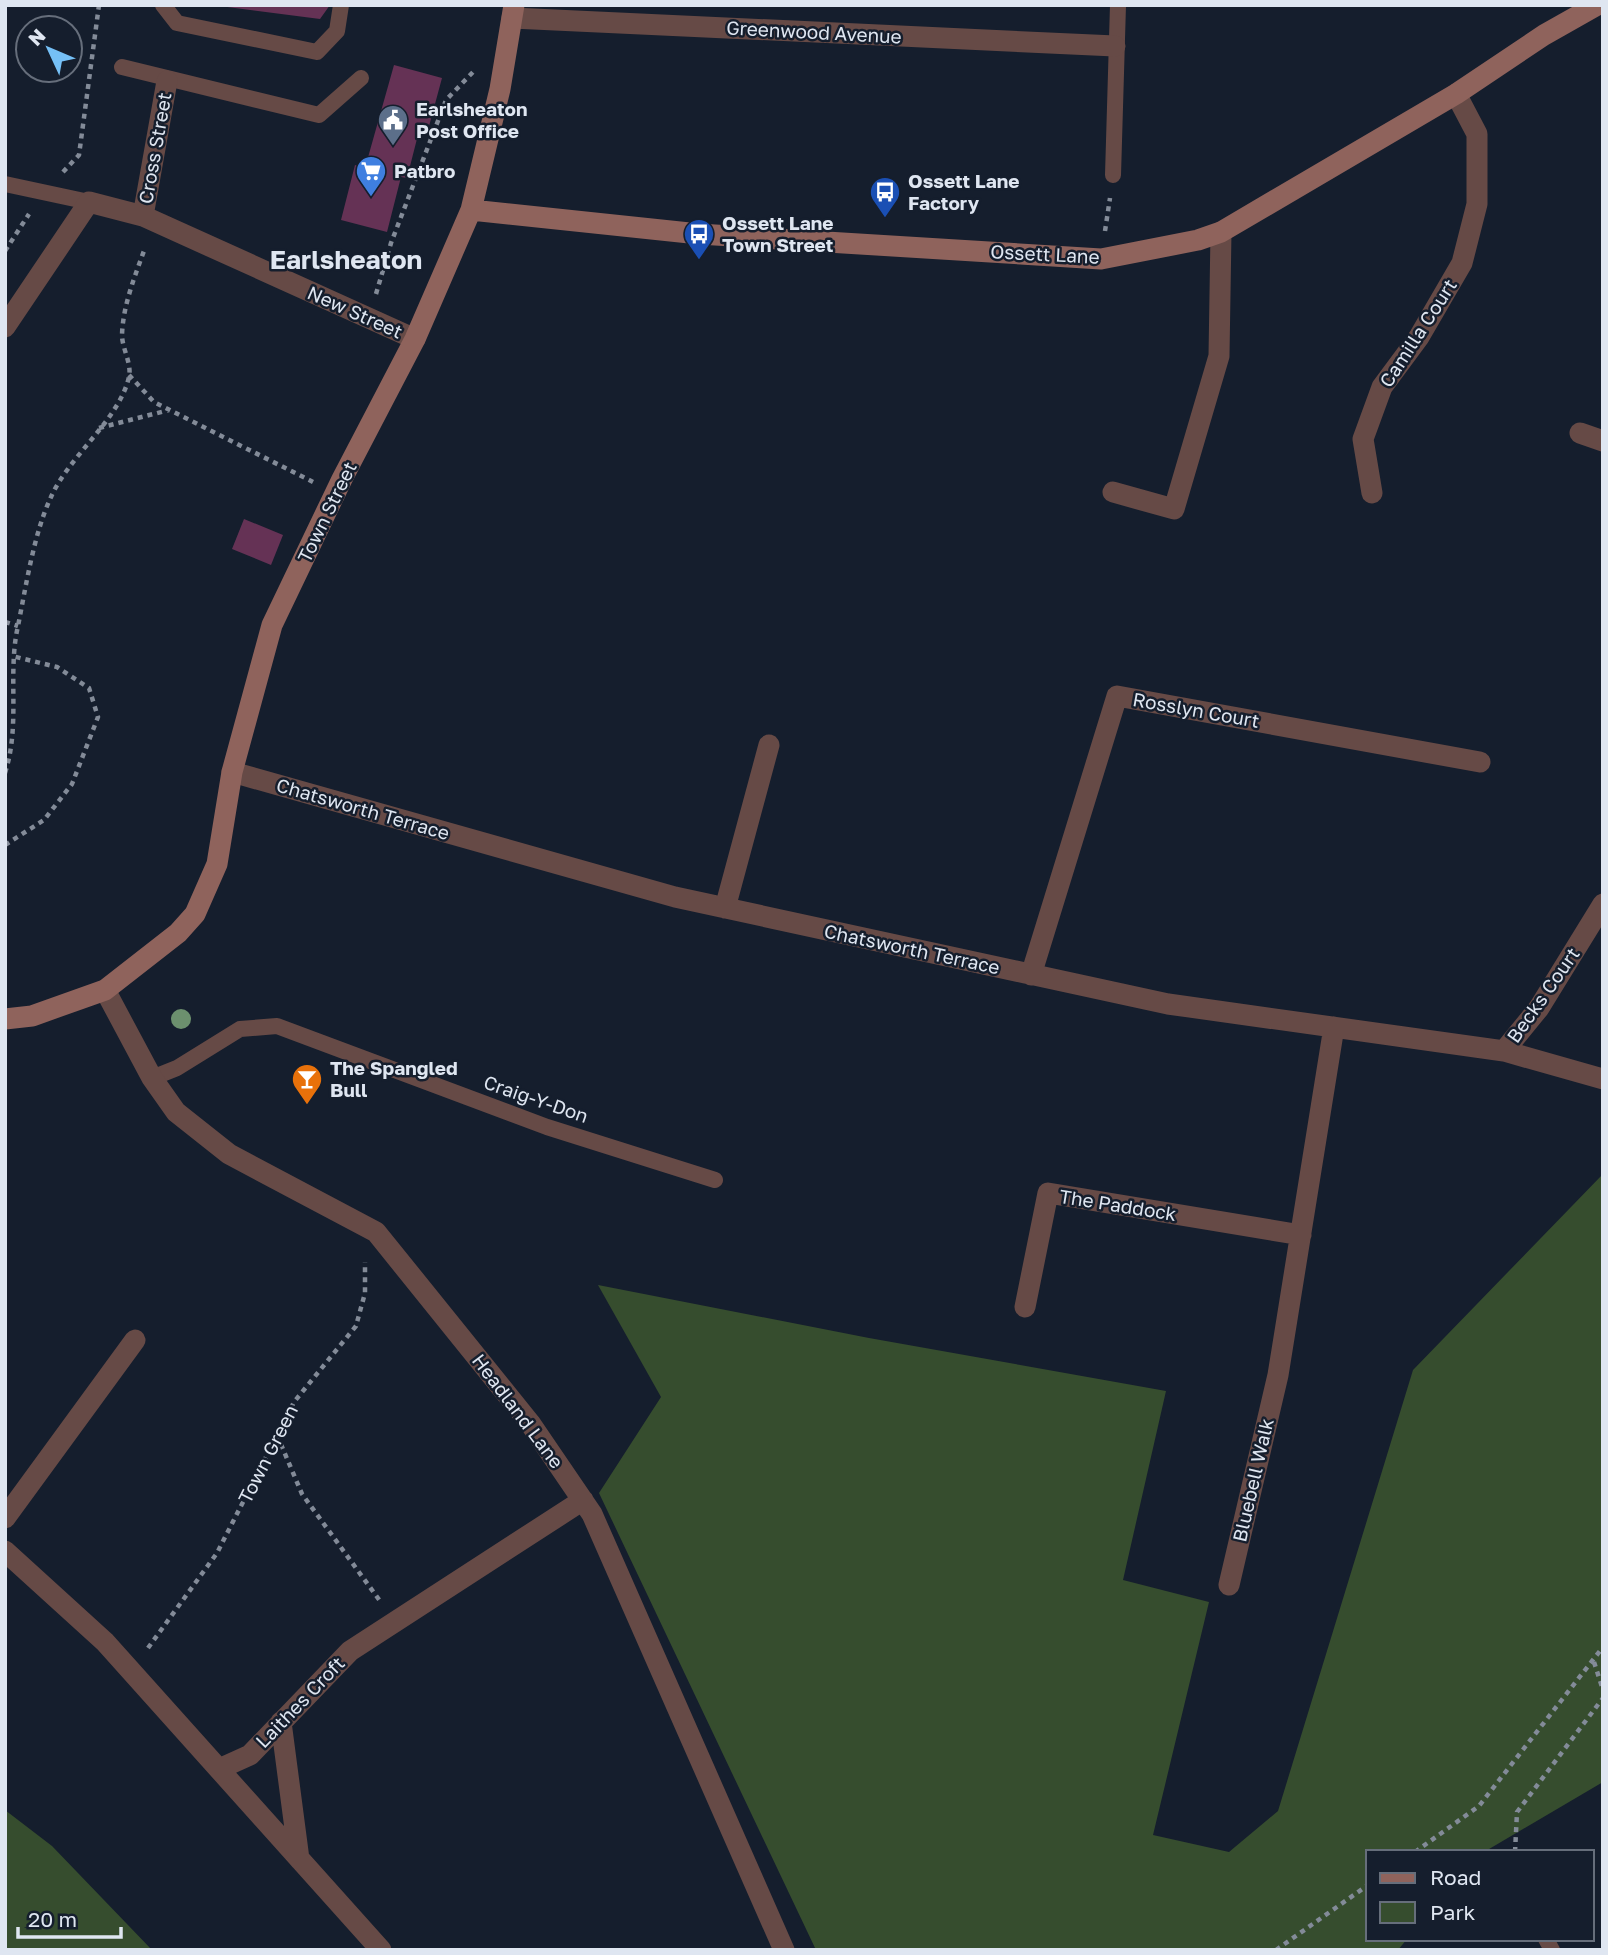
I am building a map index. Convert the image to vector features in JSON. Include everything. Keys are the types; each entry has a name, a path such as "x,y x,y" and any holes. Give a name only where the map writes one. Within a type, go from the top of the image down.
{"street":[{"name":"Ossett Lane","path":"471,210 699,234 1101,259 1198,240 1221,232 1456,93 1544,35 1597,5"},
{"name":"Greenwood Avenue","path":"512,20 1115,46"},
{"name":"Town Street","path":"5,1019 32,1016 105,990 178,933 195,914 217,864 232,772 272,625 415,339 471,210 500,89 512,20"},
{"name":"Cross Street","path":"143,216 167,81"},
{"name":"Camilla Court","path":"1372,493 1363,439 1382,387 1419,337 1462,263 1477,204 1477,134 1456,93"},
{"name":"New Street","path":"89,202 143,216 415,339"},
{"path":"5,327 89,202"},
{"path":"1112,492 1174,509 1219,356 1221,232"},
{"path":"1580,433 1603,442"},
{"name":"Rosslyn Court","path":"1031,975 1117,696 1480,762"},
{"path":"725,908 769,745"},
{"name":"Chatsworth Terrace","path":"232,772 675,897 1168,1004 1504,1051 1603,1079"},
{"name":"Becks Court","path":"1504,1051 1539,1008 1603,904"},
{"name":"Headland Lane","path":"105,990 152,1078 176,1112 229,1154 376,1232 530,1423 593,1514 784,1950"},
{"path":"1301,1235 1334,1027"},
{"name":"The Paddock","path":"1025,1307 1048,1193 1301,1235"},
{"name":"Bluebell Walk","path":"1229,1584 1278,1375 1301,1235"},
{"path":"5,1518 135,1340"},
{"name":"Laithes Croft","path":"219,1769 250,1755 349,1651 583,1500"},
{"path":"5,1551 105,1642 381,1950"},
{"path":"281,1722 299,1859"}],"lane":[{"path":"163,5 177,23 317,52 337,31 341,5"},
{"path":"1113,175 1118,5"},
{"path":"122,67 167,81 319,115 361,78"},
{"path":"5,184 89,202"},
{"name":"Craig-Y-Don","path":"152,1078 177,1068 240,1030 277,1026 547,1128 715,1180"}],"path":[{"path":"5,251 43,192 79,155 99,5"},
{"path":"381,273 446,100 512,20"},
{"path":"1101,259 1113,175"},
{"path":"143,216 148,241 130,290 122,335 129,375 154,402 336,493"},
{"path":"5,773 15,708 12,656 51,496 111,413 129,375"},
{"path":"98,428 170,410"},
{"path":"5,622 18,626"},
{"path":"5,845 44,820 72,784 98,717 89,688 57,667 12,656"},
{"name":"Town Green","path":"131,1671 217,1553 294,1402 356,1326 365,1293 365,1226"},
{"path":"277,1435 302,1494 395,1622"},
{"path":"1418,1850 1479,1806 1594,1662 1603,1647"},
{"path":"1594,1662 1603,1690"},
{"path":"1515,1850 1517,1812 1603,1698"},
{"path":"1276,1950 1366,1886"}],"green space":[{"path":"1603,1174 1603,1782 1487,1850 1366,1850 1366,1941 1405,1941 1398,1950 816,1950 599,1493 661,1397 598,1285 869,1338 1166,1391 1123,1580 1209,1602 1153,1835 1229,1852 1278,1811 1413,1370"},
{"path":"5,1810 52,1846 152,1950 5,1950"}],"building":[{"path":"212,5 330,5 320,19"},
{"path":"394,65 442,78 428,130 420,127 407,178 401,177 387,232 341,220 355,165 365,168"},
{"path":"244,519 283,535 271,565 232,549"}],"place":[{"name":"Earlsheaton Post Office","path":"393,147"},
{"name":"Patbro","path":"371,198"},
{"name":"Ossett Lane Factory","path":"885,219"},
{"name":"Ossett Lane Town Street","path":"699,261"},
{"name":"The Spangled Bull","path":"307,1106"}],"district":[{"name":"Earlsheaton","path":"346,260"}]}
